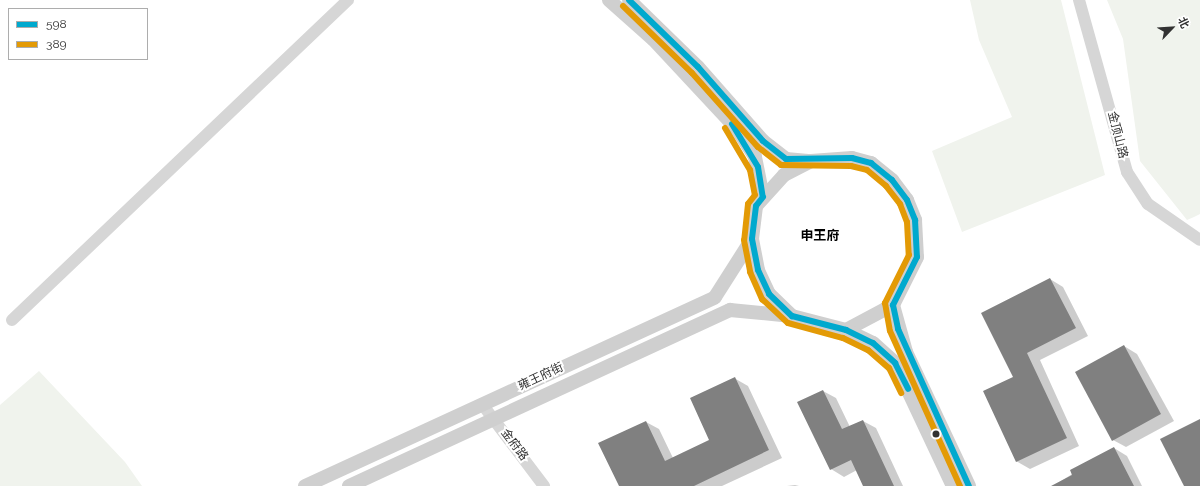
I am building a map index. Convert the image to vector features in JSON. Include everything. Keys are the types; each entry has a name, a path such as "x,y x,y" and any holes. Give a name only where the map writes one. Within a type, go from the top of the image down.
{"main road":[{"path":"609,0 653,39 737,130 755,157 763,197"},
{"path":"629,0 698,67 763,141 786,160 811,161 852,158 871,163 892,180 906,200 915,220 917,257 893,305 846,330"},
{"path":"792,316 769,294 758,270 752,239 756,206 784,175 811,161"},
{"name":"雍王府街","path":"305,486 715,297 752,239"},
{"path":"893,305 906,352 969,486"},
{"name":"雍王府街","path":"349,486 493,418 730,310 792,316 846,330 873,343 895,363 953,486"}],"street":[{"path":"12,320 348,0"},
{"name":"金顶山路","path":"1079,0 1130,178 1148,204 1200,240"},
{"name":"金府路","path":"482,404 544,486"}],"shaded area":[{"path":"970,0 1061,0 1105,175 962,232 932,151 1012,117 979,40"},
{"path":"1107,0 1200,0 1200,214 1187,220 1140,161 1123,39"},
{"path":"39,371 125,462 142,486 0,486 0,405"}],"building":[{"path":"1050,278 1076,328 1027,353 1067,438 1016,462 983,391 1013,377 981,313"},
{"path":"1124,345 1161,414 1112,441 1075,372"},
{"path":"735,377 769,450 694,486 619,486 598,443 646,421 665,461 709,440 690,398"},
{"path":"823,390 842,429 863,420 894,486 863,486 851,460 830,470 797,402"},
{"path":"1200,419 1200,486 1184,486 1160,439"},
{"path":"1114,447 1134,486 1051,486 1072,475 1070,470"}],"transit line":[{"name":"598","path":"629,0 698,67 763,141 786,159 852,158 871,163 892,180 907,200 915,220 917,257 893,305 898,329 969,486"},
{"name":"389","path":"623,6 692,73 758,147 781,165 851,166 867,170 886,186 900,204 907,222 909,255 885,303 890,331 960,486"},
{"name":"598","path":"732,124 758,167 763,197 756,206 752,239 758,270 769,294 792,316 846,330 873,343 895,363 908,389"},
{"name":"389","path":"725,128 750,170 755,195 748,204 744,240 750,272 762,299 788,323 843,338 868,350 889,368 901,393"}],"district":[{"name":"申王府","path":"820,236"}]}
